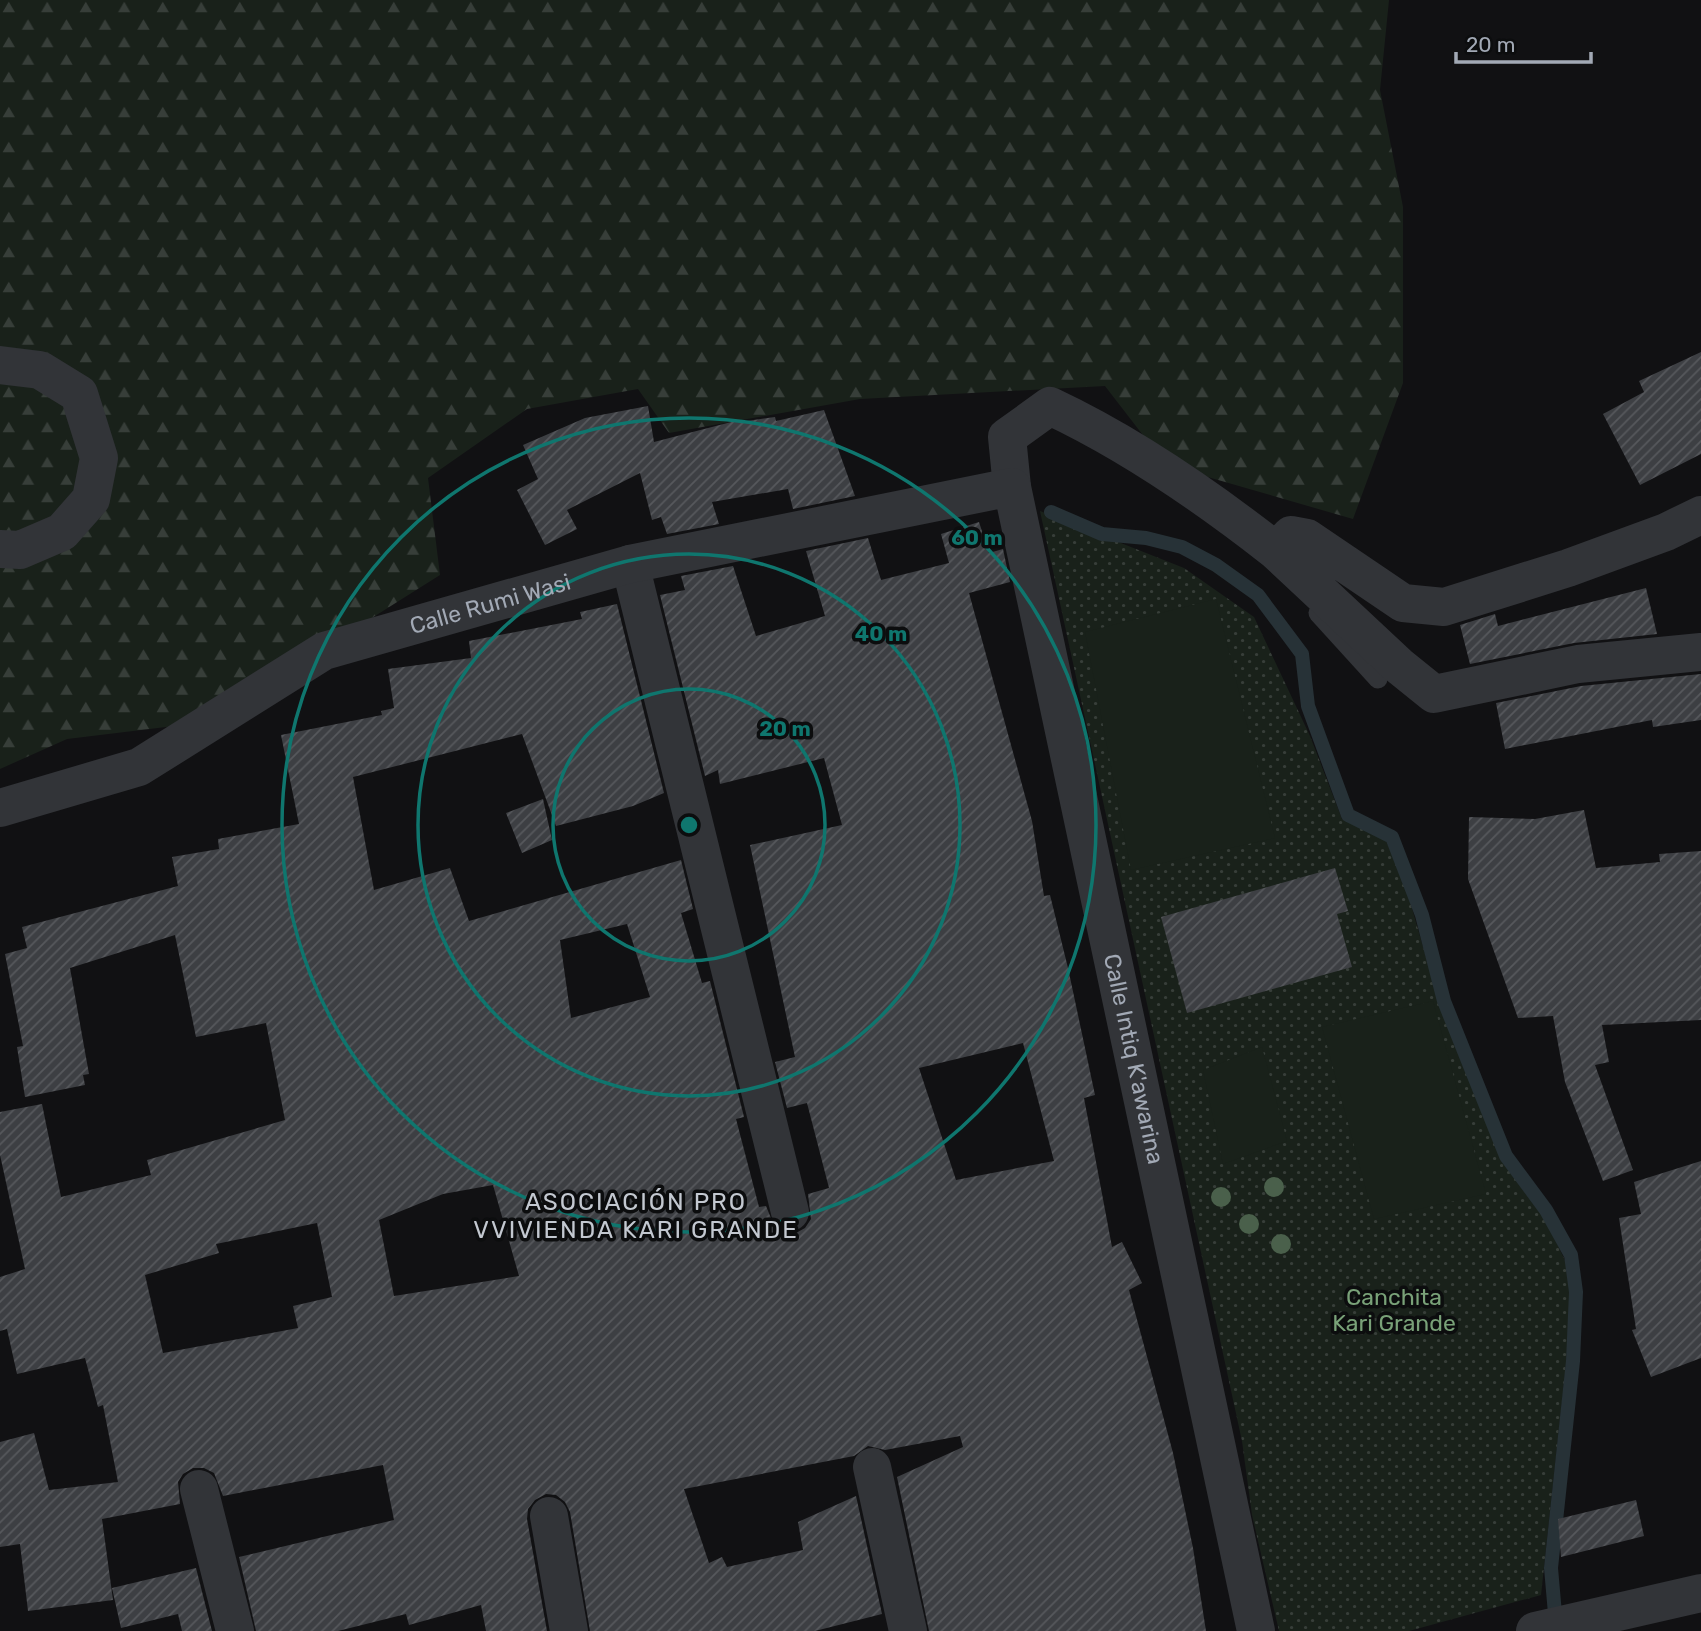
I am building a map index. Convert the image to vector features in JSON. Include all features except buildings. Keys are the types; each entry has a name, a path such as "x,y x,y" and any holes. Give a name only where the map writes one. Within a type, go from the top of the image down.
{"street":[{"path":"0,365 40,370 79,394 99,458 90,499 62,531 20,550 0,549"},
{"name":"Calle Intiq K'awarina","path":"1256,1631 1012,487 1007,436 1050,406 1085,423 1212,501 1276,551"},
{"name":"Calle Rumi Wasi","path":"0,808 139,767 324,651 630,564 1012,487"},
{"path":"1701,515 1666,532 1568,568 1444,607 1403,603 1307,538 1291,535 1276,551 1398,665 1434,694 1578,664 1701,652"},
{"path":"630,564 790,1212"},
{"path":"872,1467 908,1631"},
{"path":"199,1489 235,1631"},
{"path":"549,1516 569,1631"},
{"path":"1535,1631 1574,1622 1667,1616 1701,1593"}],"lane":[{"path":"1276,551 1311,605 1378,679"}],"green space":[{"path":"0,0 1389,0 1380,90 1403,207 1403,383 1353,519 1166,465 1105,386 860,399 669,433 638,389 527,409 428,478 440,575 207,722 67,739 0,769"},
{"name":"Canchita Kari Grande","path":"1040,511 1184,568 1254,617 1310,736 1342,819 1382,831 1407,891 1436,992 1503,1154 1539,1206 1571,1273 1571,1318 1541,1595 1409,1631 1279,1631 1252,1515 1242,1441"},
{"path":"1216,599 1275,838 1131,870 1085,632"},
{"path":"1433,1001 1486,1194 1374,1219 1322,1027"},
{"path":"1262,1047 1287,1141 1223,1164 1203,1070"}],"waterway":[{"path":"1051,512 1102,534 1146,538 1182,547 1216,565 1258,595 1302,654 1308,706 1348,815 1392,837 1422,915 1444,1001 1506,1156 1546,1210 1571,1255 1576,1292 1573,1361 1551,1568 1556,1625"}],"district":[{"name":"ASOCIACIÓN PRO VVIVIENDA KARI GRANDE","path":"636,1216"}]}
